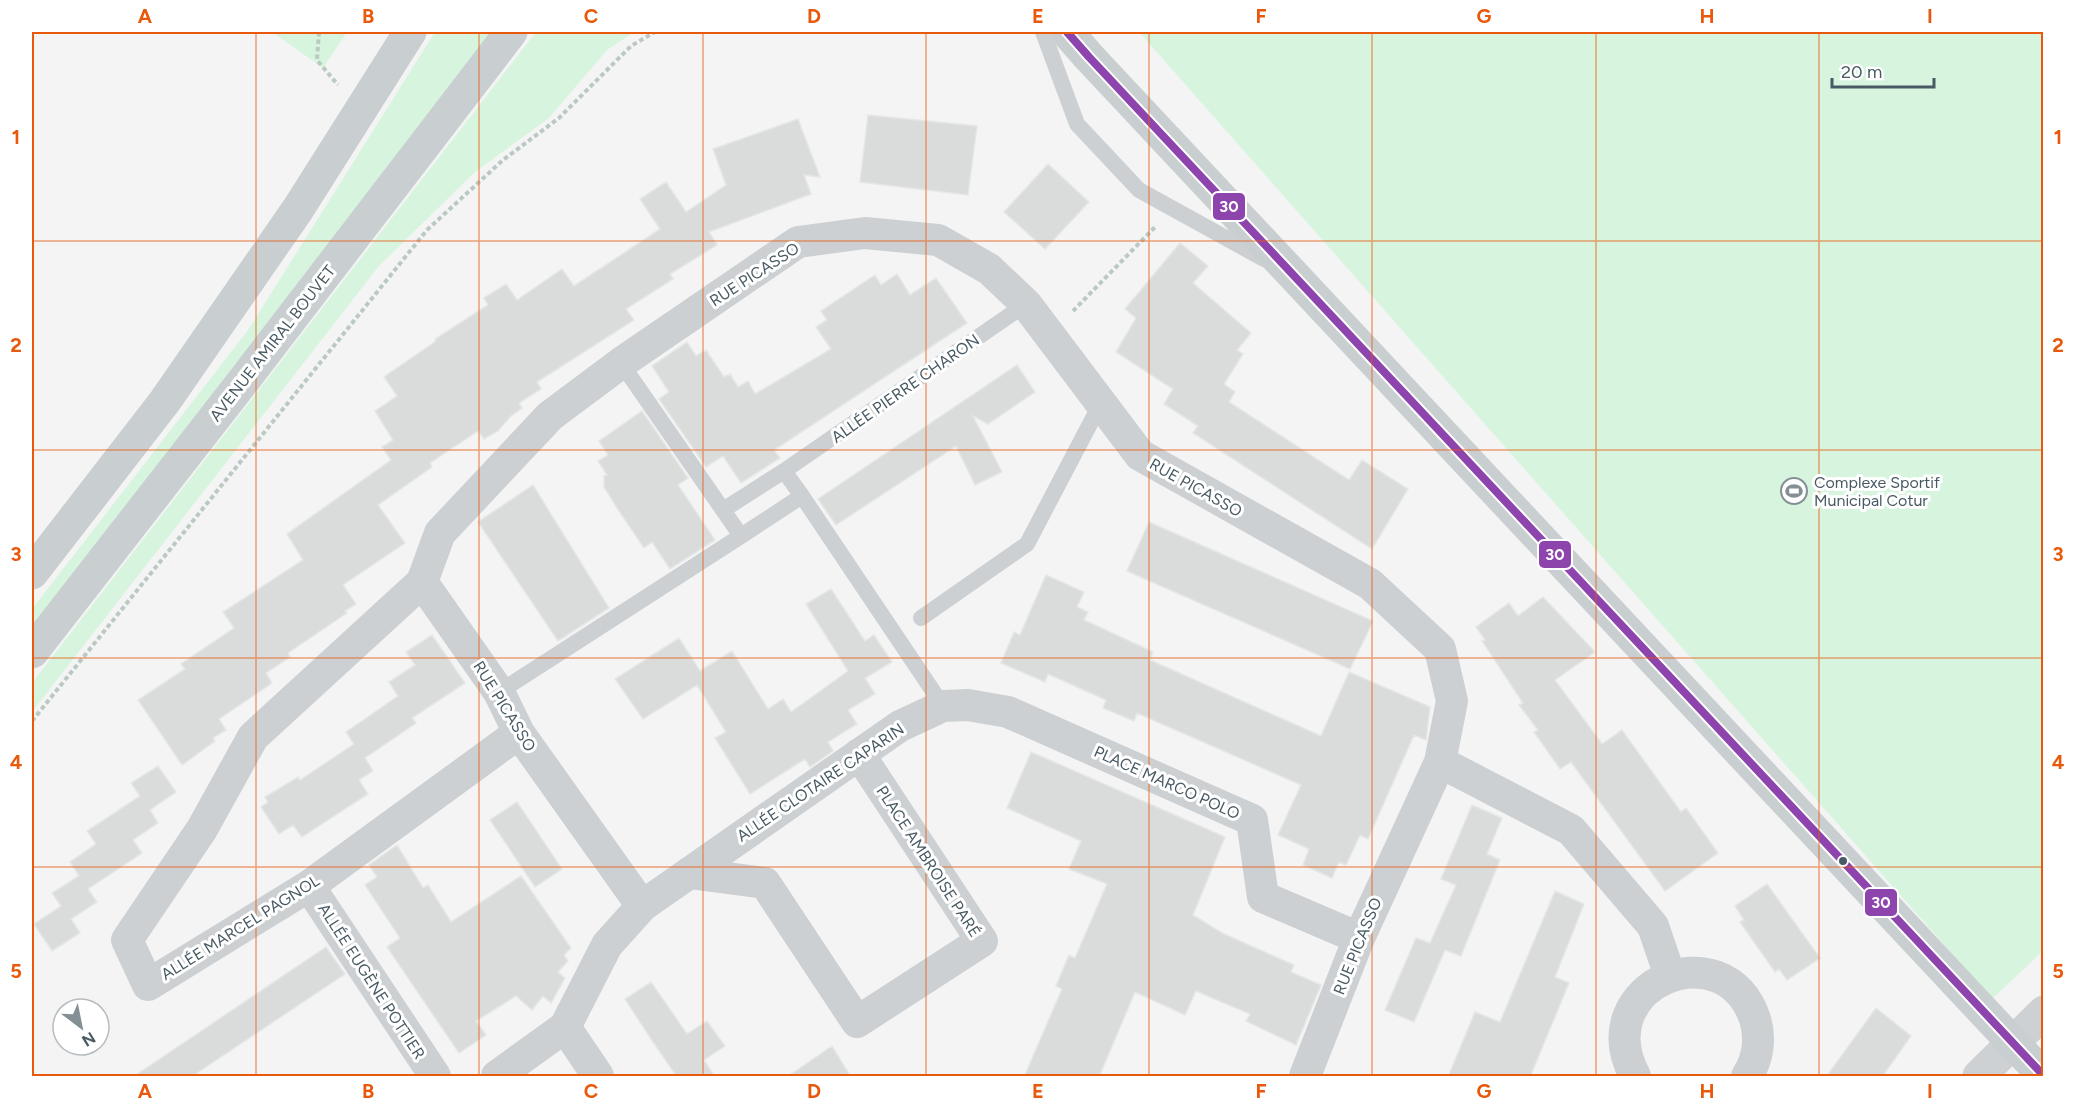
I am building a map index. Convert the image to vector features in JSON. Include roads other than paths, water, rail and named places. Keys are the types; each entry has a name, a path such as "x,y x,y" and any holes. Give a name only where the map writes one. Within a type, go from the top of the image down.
{"main road":[{"path":"32,573 165,401 298,209 410,32"},
{"name":"AVENUE AMIRAL BOUVET","path":"32,652 511,32"},
{"path":"1063,32 2043,1076"}],"street":[{"name":"RUE PICASSO","path":"642,906 519,733 499,692 422,582 440,533 550,416 621,363 798,242 865,233 938,240 989,269 1026,304 1140,455 1370,584 1440,649 1452,701 1440,762 1359,938 1305,1077"},
{"name":"ALLÉE MARCEL PAGNOL","path":"422,582 253,737 202,829 127,940 148,985 309,886 519,733"},
{"name":"PLACE MARCO POLO","path":"943,706 968,705 1008,712 1252,820 1263,897 1359,938"},
{"name":"ALLÉE CLOTAIRE CAPARIN","path":"642,906 900,726 943,706"},
{"name":"PLACE AMBROISE PARÉ","path":"689,873 765,883 856,1022 982,941 859,754"},
{"path":"1440,762 1571,830 1653,926 1671,976"},
{"name":"ALLÉE EUGÈNE POTTIER","path":"309,886 435,1077"},
{"path":"496,1077 565,1027 607,945 642,906"},
{"path":"1635,1077 1627,1061 1623,1040 1627,1019 1636,1000 1651,985 1671,976 1694,972 1717,976 1737,989 1751,1008 1758,1029 1757,1053 1747,1077"},
{"path":"1979,1077 2043,1012"},
{"path":"565,1027 598,1077"}],"lane":[{"path":"1063,32 1077,124 1139,190 1294,276"},
{"name":"ALLÉE PIERRE CHARON","path":"723,510 784,471 1026,304"},
{"path":"621,363 741,536"},
{"path":"921,618 1027,544 1101,403"},
{"path":"784,471 943,706"},
{"path":"499,692 802,496"}],"place":[{"name":"Complexe Sportif Municipal Cotur","path":"1794,491"}]}
